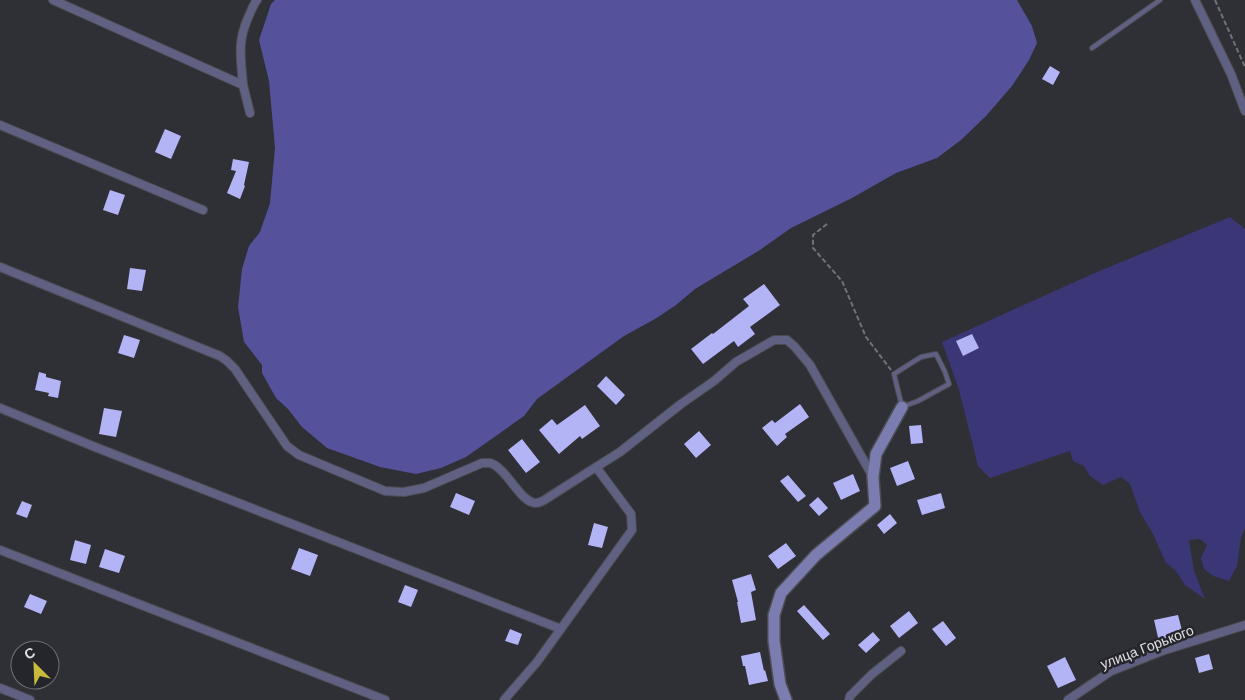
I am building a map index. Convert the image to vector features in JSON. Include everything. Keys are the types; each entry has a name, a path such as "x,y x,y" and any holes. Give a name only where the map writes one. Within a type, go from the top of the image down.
{"street":[{"path":"53,0 243,85"},
{"path":"250,113 243,85 240,43 244,26 257,0"},
{"path":"1195,0 1231,74 1245,111"},
{"path":"0,125 203,210"},
{"path":"0,267 220,356 235,369 287,446 299,455 385,491 404,492 424,488 482,463 490,463 497,466 528,500 535,503 546,499 620,452 674,409 714,381 736,362 774,340 787,340 810,365 873,477"},
{"path":"786,700 780,684 774,641 774,615 781,593 816,555 876,506 873,477 876,454 902,407"},
{"path":"0,408 561,628"},
{"path":"504,700 537,662 632,530 631,514 596,468"},
{"path":"0,550 385,700"},
{"name":"улица Горького","path":"1068,700 1111,671 1242,626"},
{"path":"848,700 871,675 901,651"},
{"path":"0,688 30,700"}],"lane":[{"path":"1092,48 1160,0"},
{"path":"936,354 949,384 918,401 902,407 894,374 921,357 936,354"}],"path":[{"path":"1215,0 1245,67"},
{"path":"827,224 814,235 813,248 842,281 866,337 894,374"}],"shaded area":[{"path":"275,0 1017,0 1032,26 1037,43 1029,60 1012,86 986,116 961,140 937,158 896,173 852,198 791,228 760,250 695,289 655,319 624,336 537,399 524,416 466,457 441,468 416,474 380,467 327,448 302,427 288,409 276,398 262,373 262,365 244,342 238,307 242,269 249,246 260,232 270,203 275,148 269,81 259,40 271,4"},
{"path":"1230,217 1245,229 1245,528 1241,538 1237,566 1229,581 1213,576 1204,569 1201,558 1207,545 1200,539 1189,540 1194,571 1205,599 1185,585 1176,571 1166,563 1153,534 1140,512 1130,484 1121,477 1103,485 1090,476 1084,466 1073,461 1070,451 990,478 978,466 959,390 942,342 1090,275"}],"building":[{"path":"1050,66 1060,72 1053,85 1042,79"},
{"path":"165,129 181,136 171,159 155,152"},
{"path":"233,159 249,162 245,186 240,199 227,193 236,171 231,170"},
{"path":"110,190 125,195 118,215 103,210"},
{"path":"130,268 146,270 142,291 127,289"},
{"path":"764,284 780,305 750,327 755,334 738,347 734,341 703,364 691,349 749,306 743,299"},
{"path":"972,334 979,348 963,356 956,341"},
{"path":"124,335 140,340 134,358 118,353"},
{"path":"39,372 46,374 46,377 61,381 58,398 48,396 49,393 35,390"},
{"path":"606,376 625,395 616,405 597,386"},
{"path":"800,404 809,417 785,434 787,437 777,446 762,428 772,420 775,423"},
{"path":"585,405 600,426 582,439 580,436 559,454 539,430 552,419 557,425"},
{"path":"104,408 122,411 116,437 99,434"},
{"path":"921,425 923,443 911,444 909,426"},
{"path":"699,431 711,445 696,458 684,444"},
{"path":"522,439 540,462 526,473 508,450"},
{"path":"908,461 915,479 897,486 890,468"},
{"path":"853,474 860,491 841,500 833,483"},
{"path":"788,475 806,496 798,502 780,481"},
{"path":"456,493 475,501 469,515 450,507"},
{"path":"941,493 945,508 922,515 917,500"},
{"path":"818,497 828,508 819,516 809,505"},
{"path":"22,501 32,505 27,518 16,514"},
{"path":"890,514 897,523 884,534 877,525"},
{"path":"594,523 608,527 602,548 588,545"},
{"path":"75,540 91,545 86,564 70,560"},
{"path":"786,543 796,556 778,569 768,556"},
{"path":"299,548 318,555 310,576 291,569"},
{"path":"105,549 125,556 119,573 99,567"},
{"path":"751,574 756,590 751,592 756,620 741,623 732,580"},
{"path":"405,585 418,590 411,607 398,602"},
{"path":"30,594 47,601 41,614 24,607"},
{"path":"804,605 830,634 823,640 797,611"},
{"path":"909,611 918,623 899,638 890,626"},
{"path":"1178,615 1184,638 1160,646 1154,620"},
{"path":"943,621 956,638 946,646 932,629"},
{"path":"510,629 522,634 518,645 505,641"},
{"path":"873,632 880,640 866,653 858,645"},
{"path":"760,652 768,681 749,685 741,656"},
{"path":"1209,654 1213,669 1199,673 1195,658"},
{"path":"1065,657 1076,680 1058,688 1047,666"}]}
